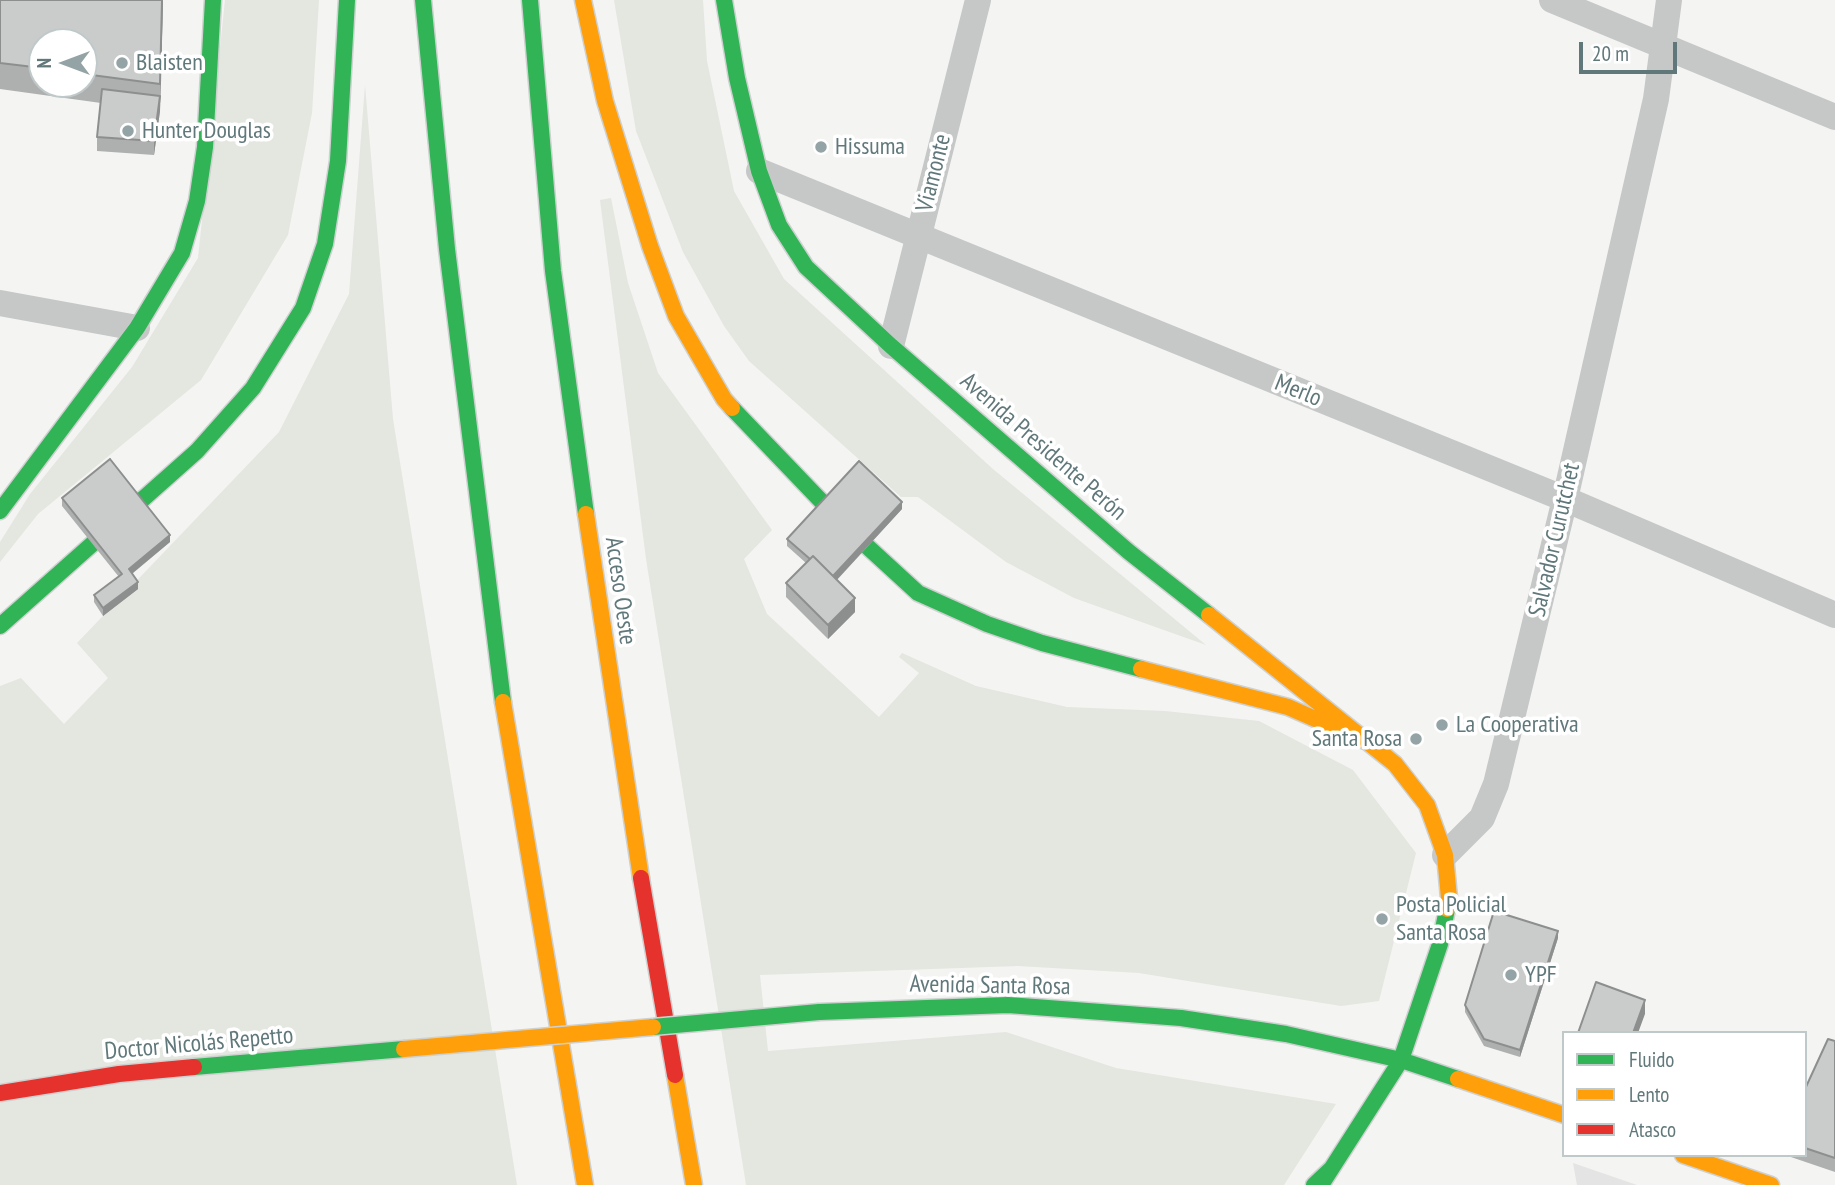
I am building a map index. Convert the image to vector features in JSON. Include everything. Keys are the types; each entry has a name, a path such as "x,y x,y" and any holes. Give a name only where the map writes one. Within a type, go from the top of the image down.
{"main road":[{"path":"0,510 136,328 182,253 197,201 205,147 213,0"},
{"path":"0,626 197,451 253,388 303,308 325,244 338,161 347,0"},
{"path":"423,0 447,249 501,689 585,1185"},
{"name":"Acceso Oeste","path":"530,0 553,271 578,462 637,858 694,1185"},
{"path":"583,0 605,101 650,246 676,316 724,399 846,527 918,593 987,624 1042,643 1288,707 1372,744"},
{"name":"Avenida Presidente Perón","path":"724,0 737,78 759,171 779,225 806,267 891,346 1129,552 1395,764 1427,806 1446,855"},
{"path":"1321,1185 1401,1060 1440,944 1449,898 1446,855"},
{"name":"Avenida Santa Rosa","path":"404,1049 819,1012 943,1006 1065,1008 1181,1018 1286,1034 1401,1060 1562,1114"},
{"name":"Doctor Nicolás Repetto","path":"0,1093 119,1074 404,1049"},
{"path":"1689,1157 1771,1185"},
{"path":"1314,1185 1331,1169"}],"street":[{"name":"Viamonte","path":"891,346 978,0"},
{"path":"1552,0 1835,117"},
{"name":"Salvador Curutchet","path":"1446,855 1482,818 1496,784 1565,499 1656,99 1669,0"},
{"name":"Merlo","path":"759,171 1565,499 1835,615"},
{"path":"0,303 136,328"}],"shaded area":[{"path":"225,0 319,0 312,113 288,235 201,380 38,514 0,562 0,542 30,494 132,367 198,258"},
{"path":"614,0 703,0 707,61 734,191 784,279 993,469 1206,645 1074,598 1006,562 918,497 901,497 749,361 724,326 683,252 636,131"},
{"path":"365,85 393,419 517,1185 0,1185 0,686 21,678 64,724 108,678 77,643 279,432 349,294"},
{"path":"611,198 628,283 658,373 772,530 744,559 767,614 879,717 919,673 899,657 902,653 976,686 1067,707 1165,711 1259,721 1353,770 1416,853 1379,1001 1341,1006 1139,973 1018,966 760,975 768,1051 1006,1032 1116,1068 1336,1104 1284,1185 746,1185 646,559 600,200"},
{"path":"1573,1163 1637,1185 1577,1185"}],"building":[{"name":"Blaisten","path":"0,0 162,0 160,84 98,76 98,28 28,28 28,66 0,63"},
{"name":"Hunter Douglas","path":"102,89 160,96 154,141 97,137"},
{"path":"110,459 170,535 129,569 138,582 103,608 94,595 122,574 62,498"},
{"path":"859,461 902,502 833,576 813,556 810,559 787,539"},
{"path":"813,556 855,598 828,625 786,583"},
{"name":"YPF","path":"1494,911 1558,931 1520,1050 1484,1039 1465,1005"},
{"path":"1596,982 1645,1000 1634,1031 1579,1031"},
{"path":"1828,1039 1835,1041 1835,1158 1807,1149 1807,1085"}],"traffic: fast":[{"path":"0,511 137,328 182,253 197,201 205,147 213,0"},
{"path":"0,626 197,451 253,388 303,308 325,244 338,161 347,0"},
{"path":"423,0 447,249 503,702"},
{"path":"530,0 553,271 586,514"},
{"path":"724,0 737,78 759,171 779,225 806,267 891,346 1129,552 1209,615"},
{"path":"732,408 846,527 918,593 987,624 1042,643 1141,669"},
{"path":"1321,1185 1401,1060 1440,944 1447,909"},
{"path":"819,1012 1008,1005 1181,1018 1286,1034 1401,1060 1458,1079"},
{"path":"653,1027 819,1012"},
{"path":"194,1067 404,1049"},
{"path":"1314,1185 1331,1169"}],"traffic: slow":[{"path":"583,0 605,101 650,246 676,316 724,399 732,408"},
{"path":"586,514 641,878"},
{"path":"1209,615 1395,764 1427,805 1445,855 1449,898 1447,909"},
{"path":"1141,669 1288,707 1372,744"},
{"path":"503,702 585,1185"},
{"path":"404,1049 653,1027"},
{"path":"675,1075 694,1185"},
{"path":"1458,1079 1562,1114"},
{"path":"1689,1157 1771,1185"}],"traffic: jam":[{"path":"641,878 675,1075"},
{"path":"0,1093 119,1074 194,1067"}],"place":[{"name":"Blaisten","path":"122,63"},
{"name":"Hunter Douglas","path":"128,131"},
{"name":"Hissuma","path":"821,147"},
{"name":"La Cooperativa","path":"1442,725"},
{"name":"Santa Rosa","path":"1416,739"},
{"name":"Posta Policial Santa Rosa","path":"1382,919"},
{"name":"YPF","path":"1511,975"}]}
